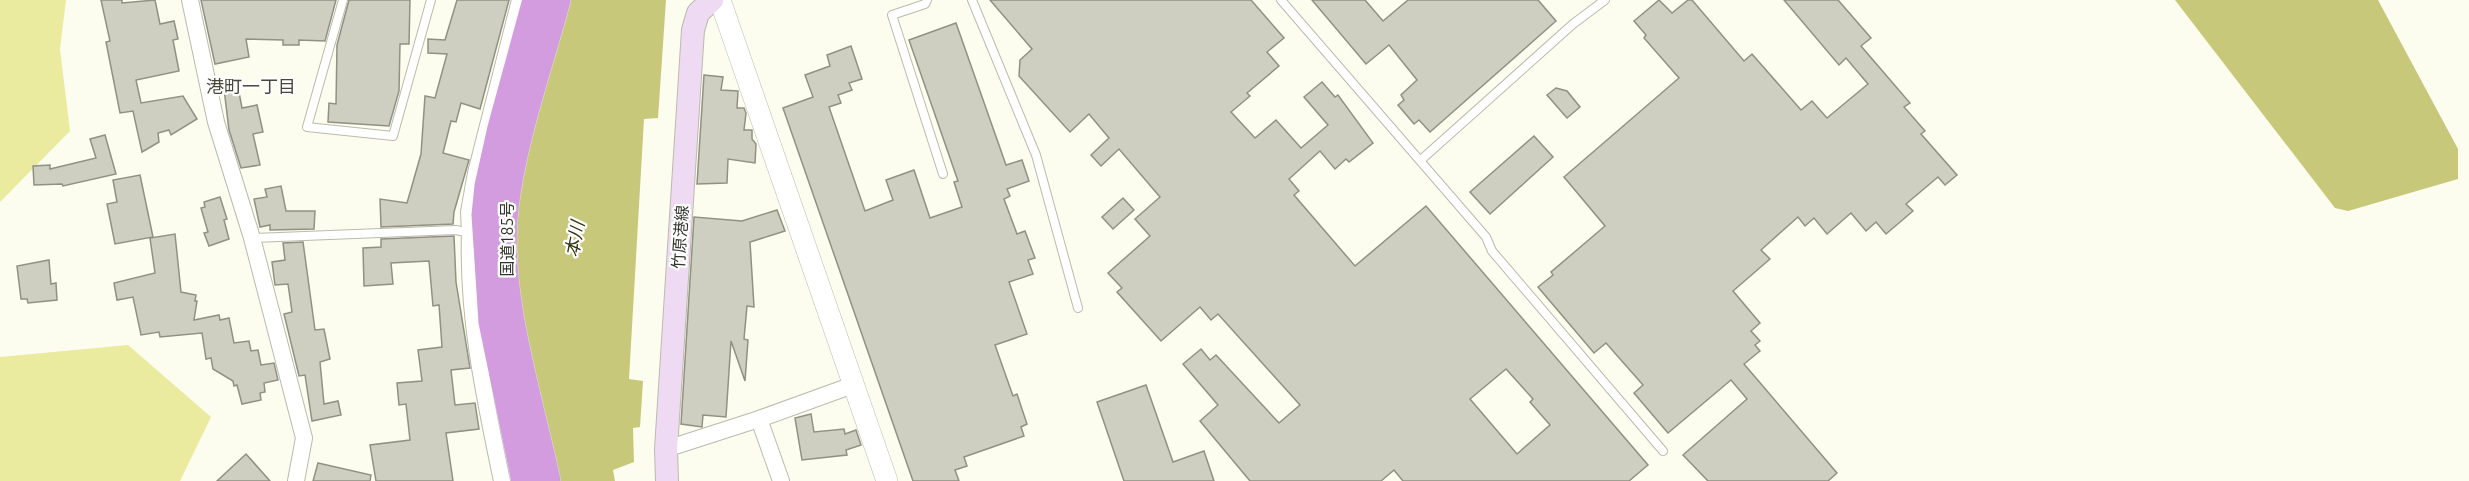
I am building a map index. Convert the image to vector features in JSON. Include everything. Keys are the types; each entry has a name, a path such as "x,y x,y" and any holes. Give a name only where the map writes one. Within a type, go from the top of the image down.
{"highway":[{"name":"国道185号","path":"525,481 492,322 484,231 488,186 536,0"},
{"name":"国道185号","path":"484,231 508,186 557,0"},
{"name":"国道185号","path":"484,231 505,276 511,321 547,481"}],"main road":[{"name":"竹原港線","path":"667,481 666,448 693,30 698,13 712,0"}],"street":[{"path":"190,0 216,122 252,238 304,438 296,481"},
{"path":"502,481 473,329 469,295 484,231 469,212 476,173 520,0"},
{"path":"720,0 887,481"},
{"path":"666,448 759,419 853,385"},
{"path":"759,419 781,481"}],"lane":[{"path":"343,0 307,127 393,136 432,0"},
{"path":"927,0 925,4 892,15 943,174"},
{"path":"972,0 1036,155 1078,308"},
{"path":"1281,0 1422,159 1486,237 1492,251 1663,451"},
{"path":"1422,159 1573,24 1605,0"},
{"path":"252,238 456,230 484,231"}],"green space":[{"path":"0,0 66,0 60,49 70,131 0,202"},
{"path":"128,345 211,417 180,481 0,481 0,357"}],"water":[{"name":"本川","path":"525,0 666,0 658,118 644,119 629,379 643,381 640,427 633,428 634,462 613,470 615,481 512,481 476,273"},
{"path":"2175,0 2378,0 2458,149 2458,179 2348,211 2335,208"}],"building":[{"path":"101,0 122,0 122,3 155,0 160,24 174,21 178,39 173,40 179,71 136,80 141,103 183,96 197,119 171,135 169,130 158,133 159,142 142,152 133,111 120,113 106,42 110,41"},
{"path":"201,0 336,0 325,41 299,40 299,45 283,45 283,40 246,39 249,57 215,64"},
{"path":"349,0 410,0 409,44 400,44 399,91 389,126 328,122 329,103 336,104 337,45"},
{"path":"457,0 509,0 480,109 461,103 456,122 451,121 443,153 469,160 454,212 453,224 381,227 380,199 407,203 421,154 425,96 435,98 447,54 428,53 428,39 445,40"},
{"path":"990,0 1251,0 1284,38 1267,52 1279,66 1247,93 1250,96 1231,112 1255,138 1276,120 1301,148 1328,125 1304,97 1322,82 1335,97 1338,95 1373,143 1349,162 1346,159 1335,169 1320,151 1289,179 1299,191 1294,195 1355,266 1426,206 1648,465 1629,481 1403,481 1394,470 1381,481 1250,481 1200,421 1218,405 1183,364 1201,349 1210,360 1216,355 1279,423 1300,405 1218,314 1211,320 1200,307 1161,341 1117,292 1122,288 1108,273 1150,236 1135,219 1160,197 1119,149 1101,166 1091,155 1109,138 1089,114 1070,132 1019,76 1020,60 1032,49","holes":["1506,369 1533,399 1530,402 1550,425 1517,454 1470,399"]},
{"path":"1312,0 1365,0 1383,21 1408,0 1538,0 1556,21 1430,132 1419,120 1414,124 1398,105 1404,100 1401,95 1417,80 1389,45 1366,64"},
{"path":"1659,0 1672,13 1688,0 1692,0 1744,61 1752,54 1801,110 1812,101 1827,118 1868,84 1846,58 1839,65 1784,0 1838,0 1871,38 1861,46 1910,103 1904,107 1925,131 1921,134 1957,175 1945,185 1938,177 1906,204 1913,211 1886,234 1876,222 1866,231 1851,213 1827,234 1814,218 1805,226 1798,217 1761,250 1770,259 1733,291 1760,323 1751,331 1760,341 1755,345 1760,351 1744,364 1837,473 1828,481 1708,481 1683,455 1747,399 1731,380 1668,433 1634,393 1643,385 1606,343 1594,353 1538,287 1553,275 1551,272 1605,226 1564,177 1679,78 1644,38 1646,35 1634,21"},
{"path":"956,23 1006,165 1022,160 1029,181 1007,189 1010,196 1004,199 1017,234 1025,231 1035,258 1028,260 1033,274 1009,282 1027,334 995,345 1013,396 1017,394 1027,424 1021,427 1024,436 964,457 967,466 955,470 959,481 913,481 783,108 813,97 805,75 830,66 827,55 851,46 862,79 849,83 852,90 838,95 841,103 829,107 865,211 893,200 886,180 914,170 930,218 962,207 954,182 958,181 909,40"},
{"path":"704,75 723,77 721,90 738,91 737,108 744,108 746,113 744,130 752,130 752,139 756,144 755,163 728,159 727,183 697,184"},
{"path":"238,87 242,108 257,105 263,132 253,134 260,165 241,168 229,130 224,89"},
{"path":"1556,88 1567,91 1580,107 1567,118 1547,95"},
{"path":"105,135 116,174 63,186 62,184 34,185 33,166 50,165 50,169 96,158 90,139"},
{"path":"1534,136 1553,157 1490,214 1470,192"},
{"path":"140,175 153,237 115,244 107,204 117,202 113,180"},
{"path":"281,186 286,211 315,211 314,229 270,230 270,225 260,227 254,199 267,197 265,189"},
{"path":"220,197 227,219 224,220 229,239 209,246 204,233 208,232 201,208 205,207 204,202"},
{"path":"1123,198 1134,210 1113,229 1102,217"},
{"path":"777,210 785,231 750,242 754,307 747,306 744,339 748,340 745,381 731,341 726,417 703,415 702,427 681,424 694,217 742,221"},
{"path":"175,234 181,292 196,295 194,320 219,315 220,320 229,318 234,343 249,341 251,351 258,350 261,365 274,363 278,380 264,383 265,392 260,393 261,400 242,404 237,385 234,386 233,381 213,369 211,358 206,359 202,333 160,337 159,332 141,335 133,297 117,300 114,283 155,273 150,238"},
{"path":"454,236 456,282 470,368 451,370 455,405 475,403 479,429 446,433 453,481 376,481 370,445 410,440 406,404 399,405 397,383 422,381 418,350 442,347 439,305 433,306 429,261 391,263 393,284 364,286 363,248 381,247 381,239"},
{"path":"303,242 315,330 324,329 330,359 320,362 324,404 338,401 341,415 312,421 305,375 299,376 284,314 292,312 288,284 275,285 272,262 285,260 283,243"},
{"path":"49,260 51,284 56,283 57,300 28,303 27,299 21,299 17,266"},
{"path":"1146,385 1173,462 1204,451 1214,481 1124,481 1097,402"},
{"path":"811,414 814,432 844,429 845,434 856,430 861,445 846,450 847,455 802,460 795,418"},
{"path":"246,454 270,481 217,481"},
{"path":"318,463 371,475 370,481 313,481"}],"district":[{"name":"港町一丁目","path":"251,86"}]}
